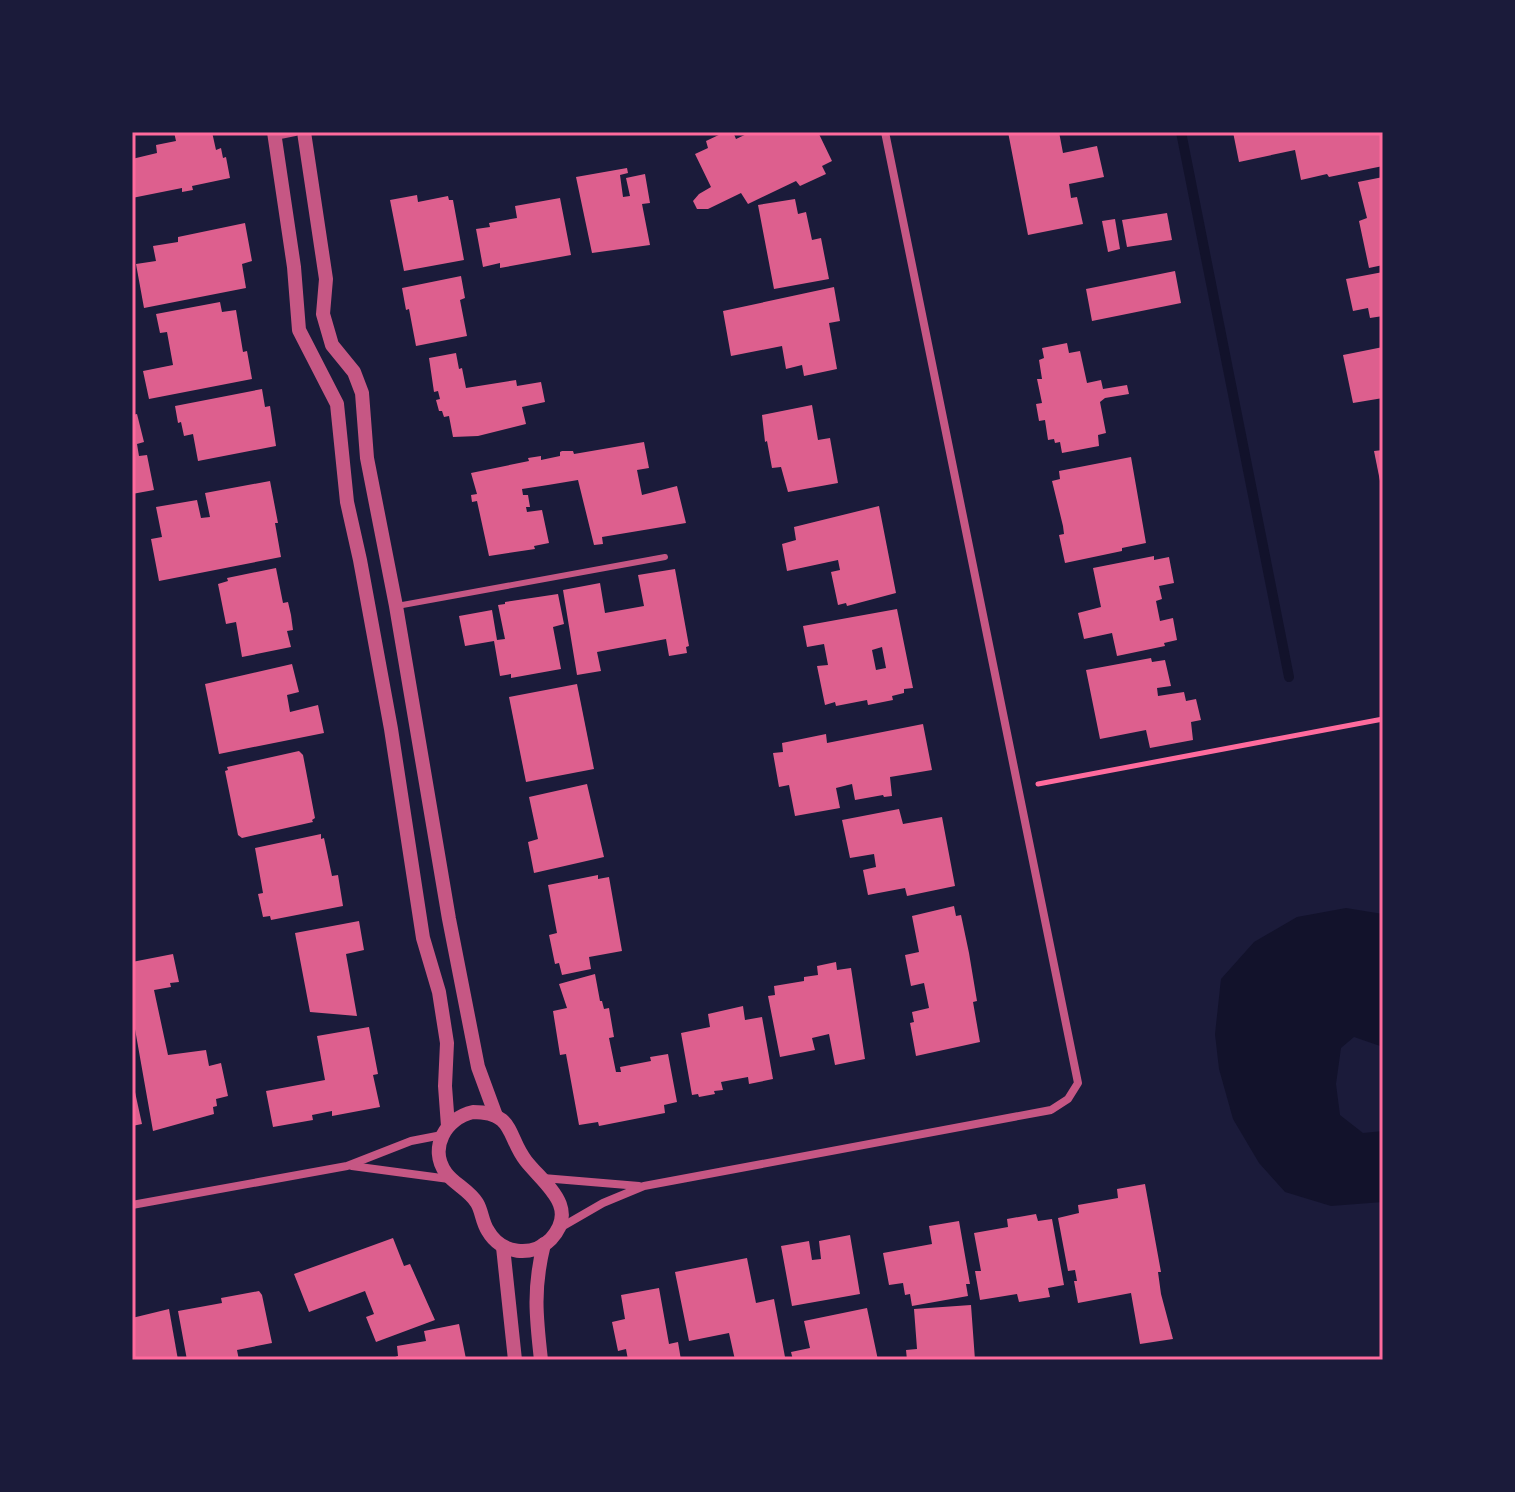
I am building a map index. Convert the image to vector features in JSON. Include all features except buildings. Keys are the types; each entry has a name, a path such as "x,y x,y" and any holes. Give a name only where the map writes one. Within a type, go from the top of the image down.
{"street":[{"path":"295,132 274,134 294,267 299,330 337,404 347,502 391,729 423,938 439,992 447,1043 445,1130 440,1159 451,1179 474,1199 486,1229 503,1247 526,1251 544,1244"},
{"path":"304,132 326,279 323,314 332,345 354,372 362,393 367,458 396,606 449,919 478,1067 496,1116"},
{"path":"541,1360 536,1278 544,1244 557,1229 603,1203 644,1186 1051,1110 1068,1099 1078,1083 885,132"},
{"path":"132,1205 347,1166 445,1130 458,1117 473,1112 496,1116 509,1126 523,1158 558,1197 561,1213 557,1229"},
{"path":"347,1166 451,1179"},
{"path":"543,1178 644,1186"},
{"path":"503,1247 515,1360"}],"lane":[{"path":"396,606 665,557"}],"path":[{"path":"1018,788 1383,719"}],"shaded area":[{"path":"1346,908 1383,914 1383,1047 1354,1037 1341,1048 1336,1084 1340,1115 1363,1133 1383,1131 1383,1202 1331,1206 1285,1192 1259,1163 1233,1119 1219,1069 1215,1034 1221,979 1254,942 1297,917"}],"waterway":[{"path":"1181,132 1289,677"}]}
